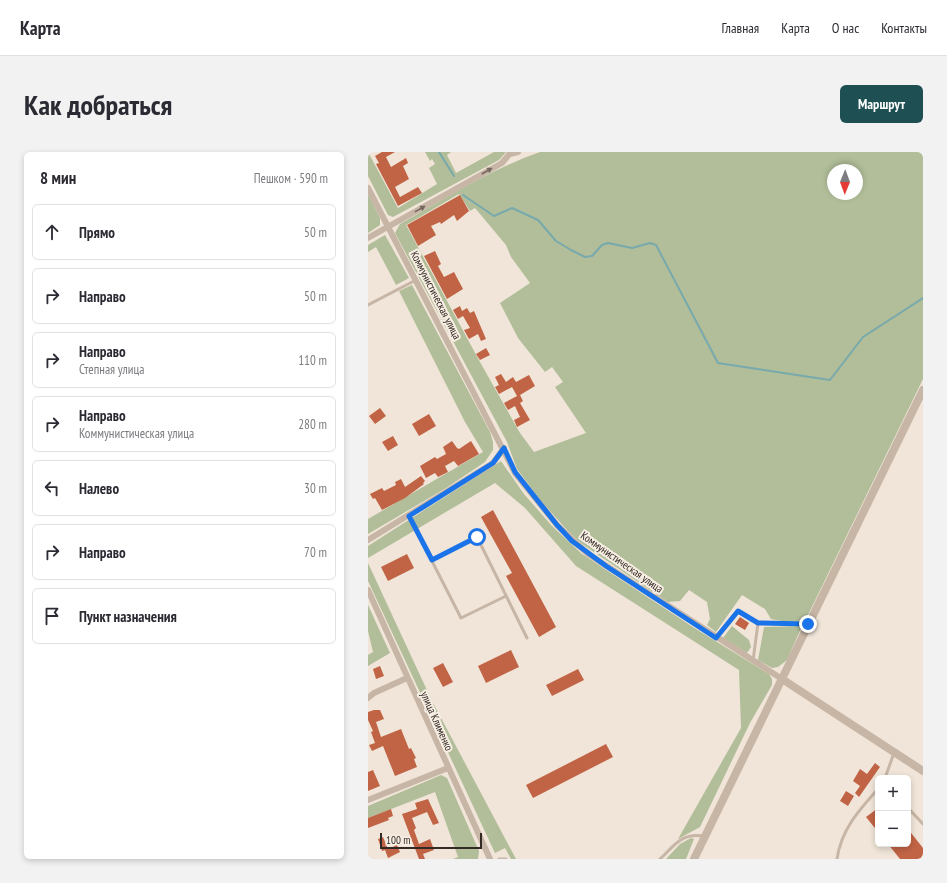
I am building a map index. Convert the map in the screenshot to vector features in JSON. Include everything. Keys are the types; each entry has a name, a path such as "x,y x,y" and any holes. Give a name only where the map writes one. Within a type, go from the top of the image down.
{"street":[{"path":"368,238 502,163 510,153 518,152"},
{"name":"Коммунистическая улица","path":"368,188 504,448 515,472 557,525 572,541 606,566 923,771"},
{"path":"694,859 923,390"},
{"path":"368,540 493,463 504,448"},
{"name":"улица Клименко","path":"368,590 490,859"},
{"path":"368,698 407,678"},
{"path":"368,800 448,768"}],"lane":[{"path":"368,305 416,280"},
{"path":"409,516 461,618 506,596"},
{"path":"432,560 477,537 527,638"},
{"path":"716,638 738,611 758,623 808,624"},
{"path":"753,661 758,623"},
{"path":"886,775 894,752"},
{"path":"837,859 846,828 875,792"},
{"path":"911,811 923,824"},
{"path":"660,859 684,838 691,834 705,837"},
{"path":"499,859 506,859"}],"green space":[{"path":"368,152 398,208 437,184 429,168 435,164 432,159 430,161 425,152 451,152 447,155 456,173 494,152 506,152 499,160 393,217 388,215 368,176"},
{"path":"540,152 923,152 923,379 807,617 794,622 771,619 765,609 742,595 716,632 707,625 710,619 707,602 689,590 680,601 668,602 582,544 541,501 517,469 507,442 395,233 400,224 486,175","holes":["459,194 470,211 475,208 506,245 511,257 530,283 500,303 518,338 545,372 552,367 563,382 555,387 586,433 534,452 520,433 406,225"]},
{"path":"368,194 380,218 380,225 368,233"},
{"path":"385,235 409,278 396,285 376,247 368,252 368,245"},
{"path":"412,285 490,432 493,442 493,450 485,462 446,488 368,534 368,519 483,452 465,422 399,291"},
{"path":"501,461 524,494 552,526 582,554 696,629 769,674 772,679 772,685 750,723 700,827 678,839 741,728 739,670 576,566 525,508 495,483 368,558 368,546"},
{"path":"368,563 432,701 516,859 511,859 505,848 495,853 368,581"},
{"path":"368,605 390,653 368,666 368,655 373,652 368,631"},
{"path":"732,626 749,640 751,647 747,653 723,638"},
{"path":"802,626 787,660 778,667 772,668 758,660 764,627"},
{"path":"441,775 447,778 479,851 478,859 453,859 458,857 435,792 368,818 368,806"},
{"path":"691,838 694,839 686,859 666,859 680,844"}],"building":[{"path":"382,152 395,152 386,157 391,167 406,158 408,163 403,166 409,179 395,187 400,197 418,187 422,193 398,206 376,164 379,163 375,156"},
{"path":"460,195 469,211 457,221 454,215 441,224 440,222 431,226 436,235 418,246 407,225"},
{"path":"435,251 441,264 438,266 444,277 454,272 463,289 447,299 424,256"},
{"path":"460,306 462,311 467,308 470,313 474,311 486,339 481,341 478,334 469,339 464,330 470,328 463,316 458,319 453,310"},
{"path":"486,348 490,355 480,360 476,354"},
{"path":"501,374 506,382 513,377 516,382 529,375 535,386 520,395 523,401 520,403 530,420 517,427 514,420 520,417 515,406 508,410 504,403 517,396 512,387 499,394 495,387 499,385 495,377"},
{"path":"380,408 386,416 375,424 369,416"},
{"path":"429,414 436,426 419,436 412,424"},
{"path":"393,436 398,445 388,451 382,442"},
{"path":"452,441 459,449 471,441 479,454 458,466 454,461 445,466 448,472 438,477 435,473 426,478 420,466 435,457 437,459 446,454 443,447"},
{"path":"421,476 425,481 423,483 424,484 405,498 382,510 375,498 373,499 370,494 382,488 384,491 396,485 395,482 401,479 405,487"},
{"path":"493,510 556,627 539,637 506,576 512,573 481,517"},
{"path":"407,554 414,568 388,581 381,567"},
{"path":"740,617 749,623 745,630 735,624"},
{"path":"511,650 519,667 486,683 478,666"},
{"path":"443,663 453,682 443,687 433,668"},
{"path":"380,666 384,676 376,679 373,669"},
{"path":"578,669 584,680 552,696 546,685"},
{"path":"380,710 384,719 376,722 381,737 401,729 409,749 411,748 416,758 414,759 417,767 395,776 383,746 372,751 369,745 375,743 371,732 373,731 368,720 368,712"},
{"path":"606,744 613,757 533,798 526,785"},
{"path":"875,763 880,767 859,797 855,793 860,786 853,781 860,769 867,774"},
{"path":"373,770 380,786 368,791 368,772"},
{"path":"846,791 854,796 848,806 840,801"},
{"path":"428,799 439,823 433,825 427,812 412,818 416,828 414,830 419,844 430,839 434,850 423,854 425,859 419,859 402,814 417,809 415,803"},
{"path":"391,809 393,816 388,818 389,820 368,828 368,818"},
{"path":"875,810 875,828 866,817"},
{"path":"911,833 923,848 923,859 900,859 890,847 911,847"},
{"path":"383,837 388,849 397,845 400,852 388,858 385,850 382,851 378,839"}],"waterway":[{"path":"439,152 454,176"},
{"path":"463,195 494,216 512,208 538,220 556,241 585,257 592,256 602,245 608,243 632,248 650,243 656,245 718,363 830,380 863,337 923,298"}],"route":[{"path":"477,537 432,560 409,516 493,463 504,448 515,472 542,508 572,541 588,554 716,638 738,611 758,623 808,624"}]}
